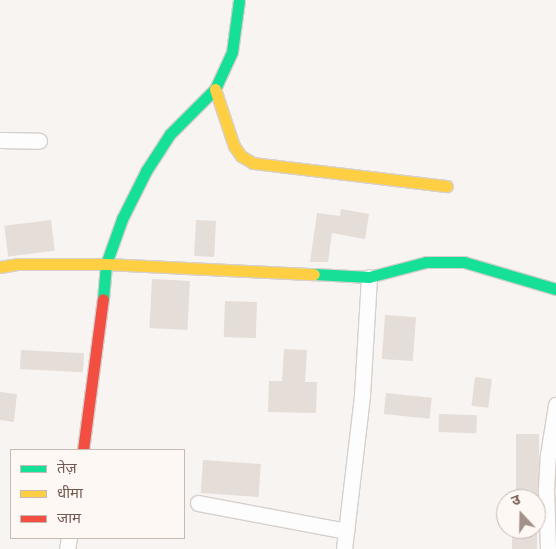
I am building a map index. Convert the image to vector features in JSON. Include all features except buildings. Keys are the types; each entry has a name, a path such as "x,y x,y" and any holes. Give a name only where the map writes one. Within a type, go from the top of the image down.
{"street":[{"path":"83,449 100,328 106,264 122,219 146,171 170,134 215,89 232,52 239,0"},
{"path":"215,89 234,146 241,156 253,163 448,186"},
{"path":"0,140 39,141"},
{"path":"0,267 17,264 106,264 369,277 426,262 448,260 464,262 556,289"},
{"path":"344,549 362,395 369,277"},
{"path":"548,549 548,463 550,437 556,405"},
{"path":"198,503 346,530"}],"traffic: fast":[{"path":"103,299 106,264 122,219 146,171 170,134 215,89 232,52 239,0"},
{"path":"314,274 369,277 426,262 464,262 556,289"}],"traffic: slow":[{"path":"215,89 234,146 241,156 253,163 447,186"},
{"path":"0,267 17,264 106,264 314,274"}],"traffic: jam":[{"path":"83,449 103,299"}]}
